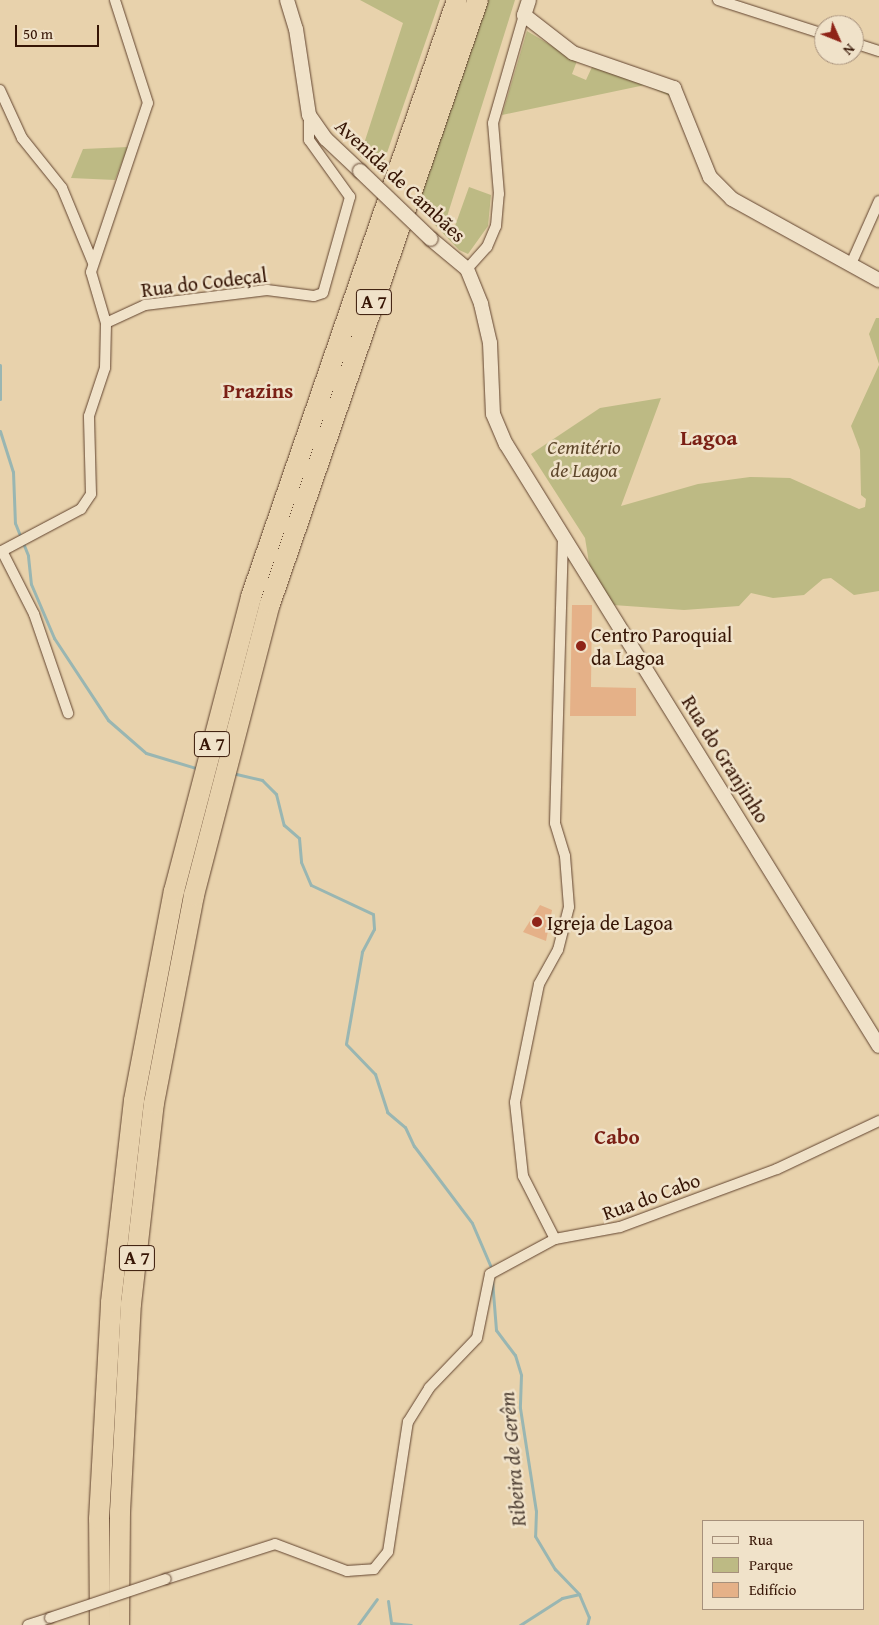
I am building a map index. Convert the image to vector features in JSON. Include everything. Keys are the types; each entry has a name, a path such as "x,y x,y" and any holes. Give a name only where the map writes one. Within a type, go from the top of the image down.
{"highway":[{"name":"A 7","path":"100,1625 99,1519 111,1302 134,1100 174,891 251,597 457,0"},
{"name":"A 7","path":"119,1625 120,1512 132,1304 154,1103 194,895 270,604 478,0"}],"street":[{"path":"68,713 34,614 1,552 81,509 91,494 90,416 105,368 106,323 91,279 94,263 148,103 115,0"},
{"name":"Avenida de Cambães","path":"287,0 296,29 309,115 326,139 431,238 467,269"},
{"path":"467,269 486,247 496,226 500,194 493,123 529,0"},
{"path":"718,0 814,31"},
{"path":"524,15 573,53 674,88 710,177 720,189 879,280"},
{"path":"864,46 879,51"},
{"path":"0,90 22,138 62,188 94,263"},
{"name":"Rua do Codeçal","path":"106,323 145,305 267,290 314,296 323,293 350,197 309,140 309,115"},
{"path":"852,264 879,201"},
{"name":"Rua do Granjinho","path":"467,269 490,343 496,424 563,536 879,1046"},
{"path":"556,1240 523,1176 516,1102 539,984 558,950 569,907 565,856 556,823 563,536"},
{"name":"Rua do Cabo","path":"28,1625 274,1544 348,1572 374,1569 388,1552 403,1445 416,1408 440,1375 477,1338 490,1274 556,1240 620,1227 777,1169 879,1121"}],"green space":[{"path":"360,0 440,0 380,173 360,156 403,23"},
{"path":"488,0 515,0 445,223 455,226 469,187 491,195 488,226 468,254 459,250 417,206"},
{"path":"527,31 577,61 572,74 586,80 592,67 666,88 674,98 645,85 502,115"},
{"path":"128,147 115,180 71,178 83,149"},
{"path":"876,318 879,318 879,364 869,334"},
{"name":"Cemitério de Lagoa","path":"879,365 879,591 854,595 831,578 823,579 804,595 773,598 751,593 739,606 684,610 613,605 590,569 585,538 531,454 600,408 661,398 621,506 698,484 750,477 790,478 859,509 865,507 866,499 861,495 860,450 851,426"}],"building":[{"name":"Centro Paroquial da Lagoa","path":"572,605 592,605 591,687 636,688 636,716 570,716"},
{"name":"Igreja de Lagoa","path":"540,905 552,910 546,941 523,932"}],"waterway":[{"name":"Ribeira de Gerêm","path":"0,365 0,399"},
{"name":"Ribeira de Gerêm","path":"0,431 13,472 15,523 28,556 31,584 54,638 108,720 146,753 199,769"},
{"name":"Ribeira de Gerêm","path":"232,773 262,780 276,794 284,825 299,838 301,862 311,885 373,914 374,929 362,952 346,1044 375,1074 387,1112 405,1127 414,1146 472,1223 490,1265"},
{"name":"Ribeira de Gerêm","path":"492,1280 496,1330 515,1355 521,1375 520,1408 536,1511 535,1536 555,1569 579,1594 589,1617 587,1625"},
{"path":"520,1625 562,1598 579,1594"},
{"path":"358,1625 377,1599"},
{"path":"388,1601 391,1623 411,1625"}],"place":[{"name":"Centro Paroquial da Lagoa","path":"581,646"},
{"name":"Igreja de Lagoa","path":"537,922"}],"district":[{"name":"Prazins","path":"258,391"},
{"name":"Lagoa","path":"709,438"},
{"name":"Cabo","path":"617,1137"}]}
